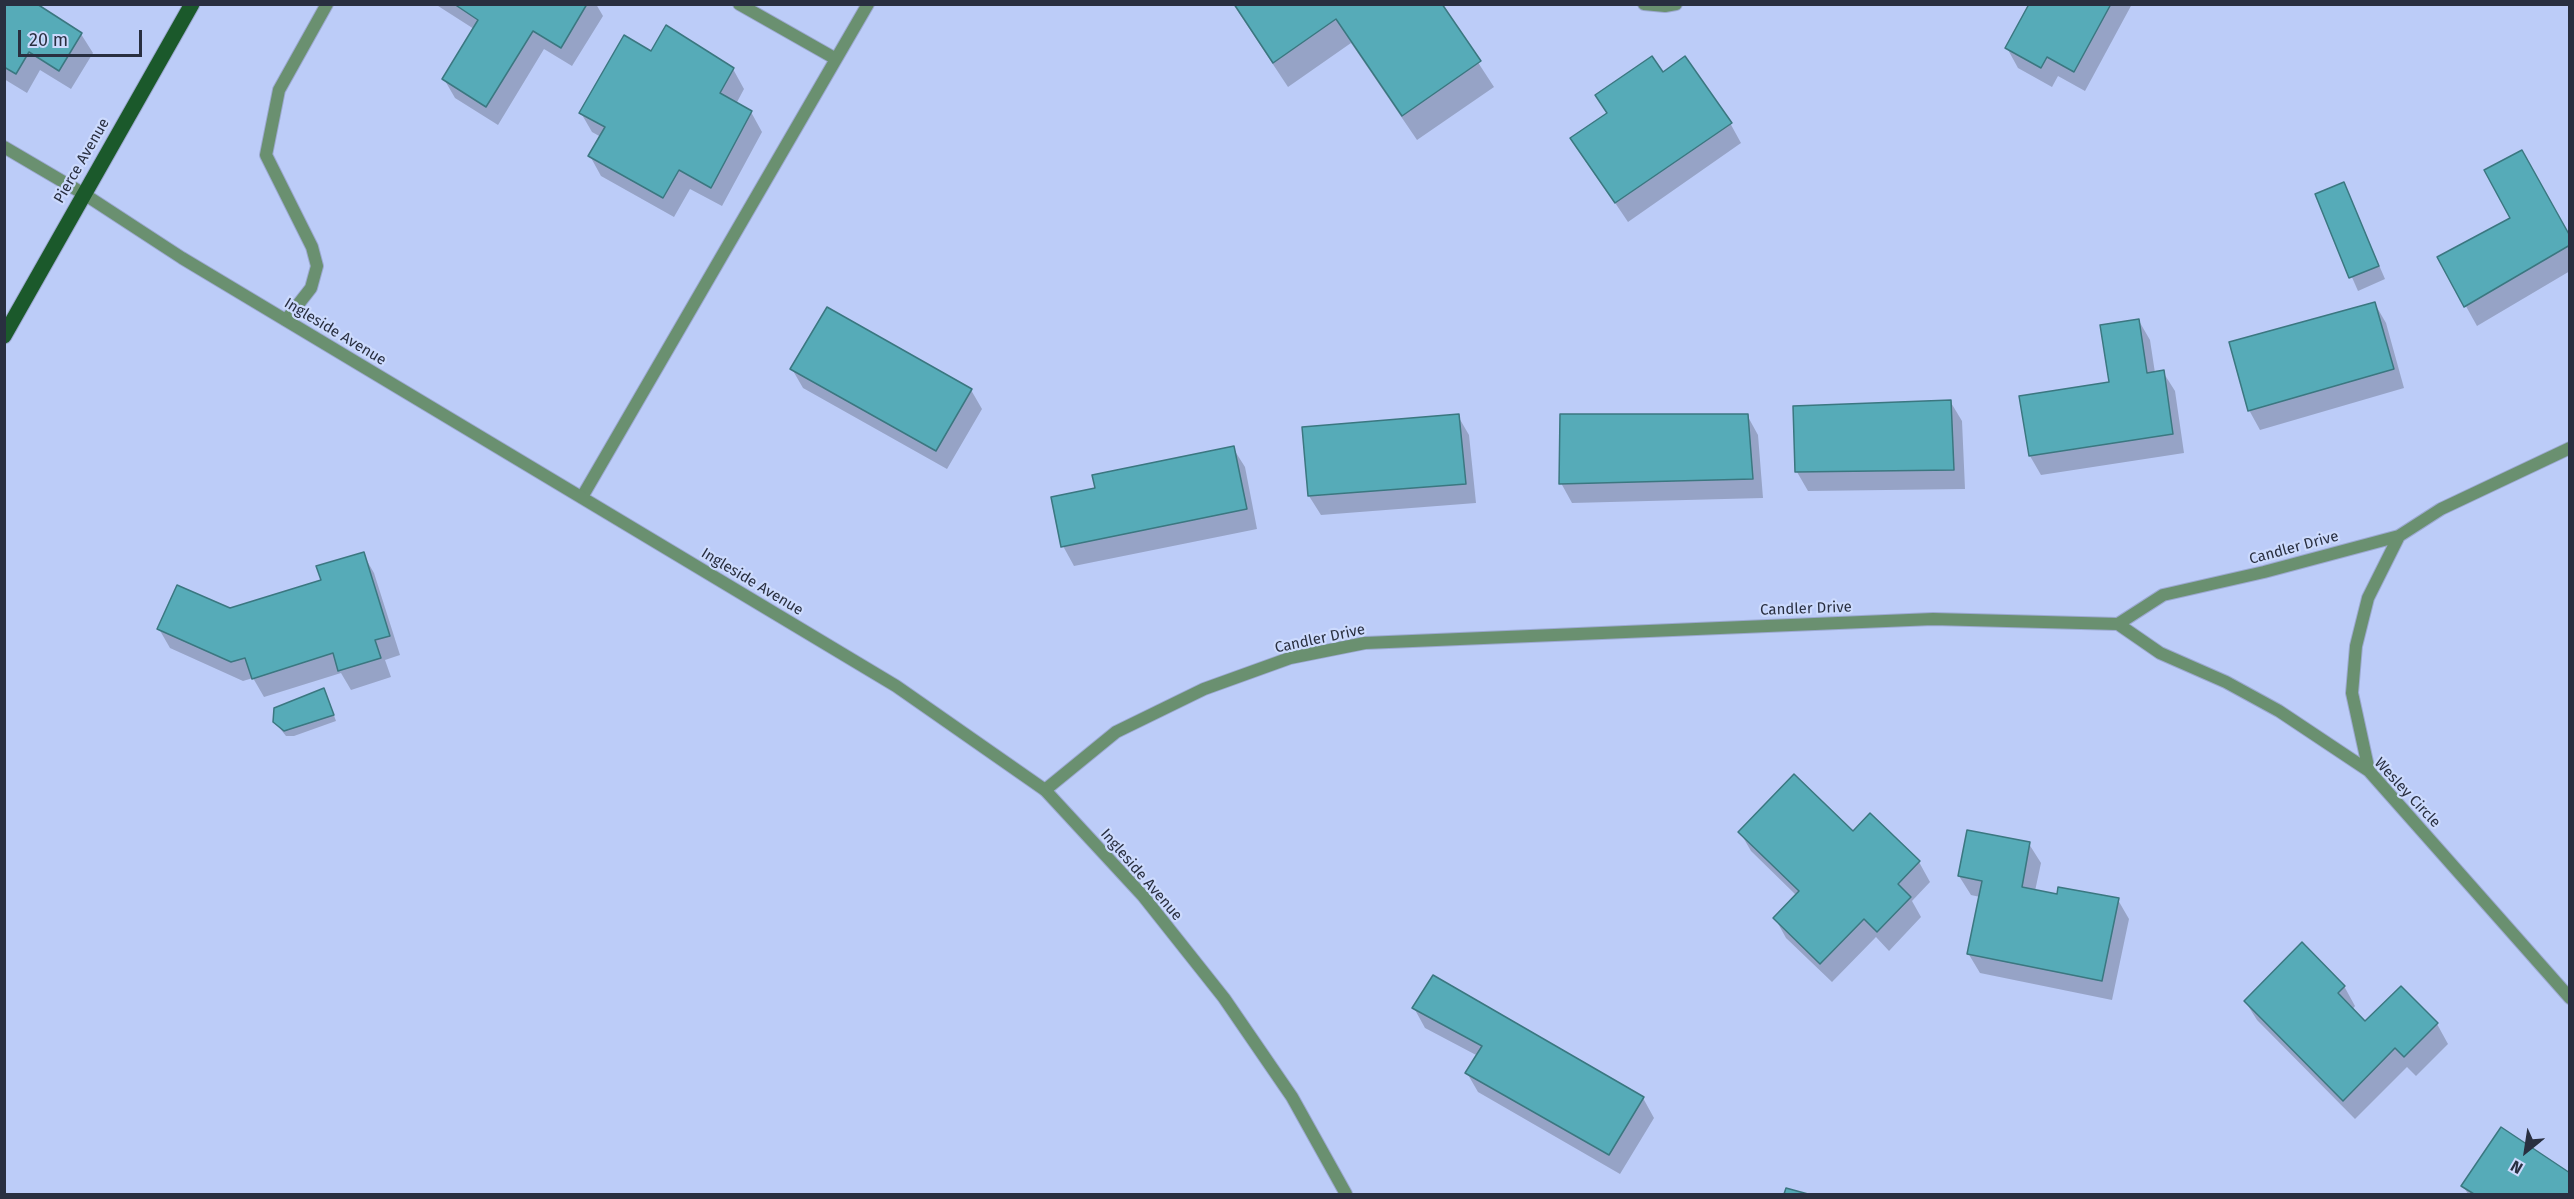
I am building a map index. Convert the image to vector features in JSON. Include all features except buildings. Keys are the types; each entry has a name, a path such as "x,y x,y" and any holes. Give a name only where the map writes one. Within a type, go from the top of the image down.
{"main road":[{"name":"Pierce Avenue","path":"4,336 192,4"}],"street":[{"path":"286,320 311,288 317,266 312,247 266,155 279,90 327,4"},
{"path":"739,4 836,59"},
{"path":"582,498 868,4"},
{"path":"1644,4 1676,4"},
{"name":"Ingleside Avenue","path":"4,147 84,194 182,258 896,686 1045,790 1143,896 1224,998 1292,1097 1346,1194"},
{"name":"Candler Drive","path":"1045,790 1116,732 1204,689 1290,658 1365,643 1933,619 2118,624 2163,595 2264,572 2399,536 2441,509 2570,448"},
{"path":"2369,771 2352,693 2356,646 2368,598 2399,536"},
{"name":"Wesley Circle","path":"2118,624 2160,653 2226,682 2279,711 2369,771 2570,998"}]}
